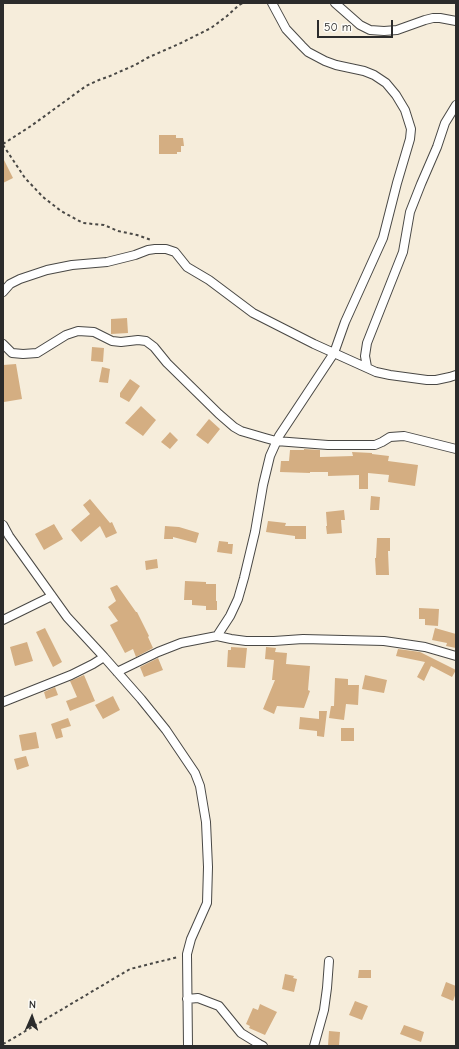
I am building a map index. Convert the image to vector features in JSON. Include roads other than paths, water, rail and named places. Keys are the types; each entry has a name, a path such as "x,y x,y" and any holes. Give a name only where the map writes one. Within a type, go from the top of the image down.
{"street":[{"path":"217,636 230,616 244,578 255,532 266,469 270,456 276,441 334,353 345,322 383,238 410,139 411,128 405,110 396,95 386,84 374,75 364,71 336,65 308,52 286,29 272,3"},
{"path":"335,3 360,25 370,30 397,30 433,18 456,21"},
{"path":"367,367 365,356 367,343 403,252 410,212 445,122 456,105"},
{"path":"3,292 10,284 47,270 72,265 107,262 148,250 166,249 175,252 187,267 209,280 253,313 376,372 427,380 436,380 456,375"},
{"path":"3,344 12,353 36,353 66,335 78,331 94,332 112,341 146,341 154,347 167,363 219,414 241,431 276,441 328,445 376,444 390,437 404,436 456,450"},
{"path":"3,525 6,537 67,617 141,699 166,730 195,773 200,786 206,822 208,867 207,903 191,939 187,954 188,1046"},
{"path":"3,620 52,596"},
{"path":"117,672 158,652 181,643 217,636 238,641 303,639 384,641 425,647 456,656"},
{"path":"3,702 71,674 104,657"},
{"path":"314,1046 324,1010 329,961"},
{"path":"187,999 198,998 219,1006 241,1033 263,1046"}]}
